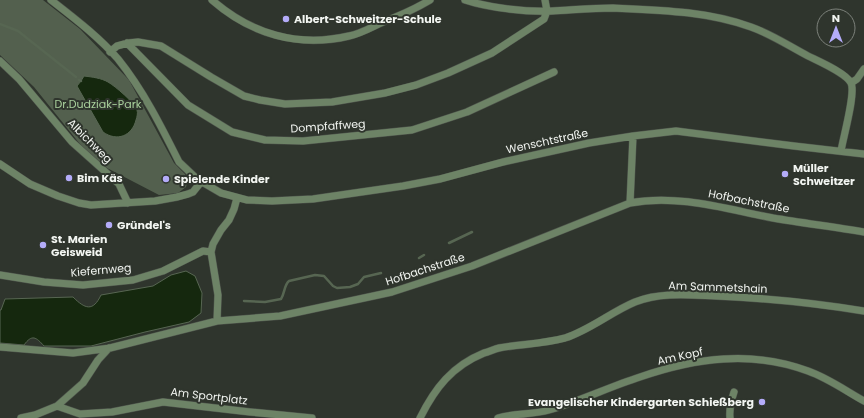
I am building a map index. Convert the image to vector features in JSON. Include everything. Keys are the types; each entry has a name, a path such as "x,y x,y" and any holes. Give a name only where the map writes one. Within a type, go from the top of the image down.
{"street":[{"name":"Wenschtstraße","path":"51,0 83,25 117,59 148,103 179,162 201,182 221,193 237,198 272,201 313,199 403,186 440,179 503,162 589,143 676,131 864,154"},
{"path":"212,0 223,10 262,32 281,37 315,41 349,36 414,10 430,0"},
{"path":"465,0 473,3 518,10 546,11 613,8 686,12 719,18 752,28 777,39 845,76 851,83 853,93 840,151"},
{"path":"110,52 117,46 127,43 138,42 161,46 244,96 285,104 332,102 385,93 416,85 448,73 492,53 544,19 546,11 545,0"},
{"name":"Dompfaffweg","path":"127,43 188,105 232,132 265,140 303,140 356,137 412,130 467,112 554,72"},
{"name":"Albichweg","path":"0,61 19,79 72,142 119,184 128,203"},
{"path":"851,83 857,79 864,70"},
{"path":"630,203 633,136"},
{"path":"0,164 30,184 58,196 79,203 91,205 111,205 155,201 193,192 201,182"},
{"path":"217,321 218,295 211,252 213,244 229,220 237,198"},
{"name":"Hofbachstraße","path":"0,348 73,353 110,348 217,321 280,316 392,292 507,253 630,203 662,199 690,201 774,218 864,232"},
{"name":"Kiefernweg","path":"0,275 44,282 83,285 133,280 163,271 203,251 211,252"},
{"name":"Am Sammetshain","path":"420,418 438,388 456,369 475,357 497,348 566,338 589,328 635,302 660,296 684,295 744,297 821,304 864,311"},
{"path":"21,418 35,416 57,406 82,383 98,360 110,348"},
{"name":"Am Kopf","path":"498,418 548,410 640,377 669,369 690,364 734,358 762,359 795,366 825,379 864,401"},
{"path":"730,418 729,412 734,392"},
{"name":"Am Sportplatz","path":"57,406 80,414 112,412 163,402 312,418"}],"green space":[{"name":"Dr.Dudziak-Park","path":"0,0 43,0 80,29 129,80 174,163 185,174 188,180 186,187 178,193 159,195 107,168 84,149 34,87 0,55"}],"shaded area":[{"path":"84,76 108,82 133,103 137,112 134,126 131,130 119,137 114,137 103,132 77,86"},
{"path":"186,271 195,276 202,293 201,313 189,322 91,346 44,346 39,340 34,338 29,339 24,345 0,343 0,310 5,299 73,297 81,304 88,307 95,304 101,295 153,286 171,275"}],"waterway":[{"path":"0,24 18,31 76,77"},
{"path":"449,243 472,232"},
{"path":"419,258 424,255"},
{"path":"244,301 265,302 281,299 289,281 315,275 324,276 333,286 337,288 350,287 358,284 364,277 381,273"}],"place":[{"name":"Albert-Schweitzer-Schule","path":"286,19"},
{"name":"Müller Schweitzer","path":"785,174"},
{"name":"Bim Käs","path":"69,178"},
{"name":"Spielende Kinder","path":"166,179"},
{"name":"Gründel's","path":"109,225"},
{"name":"St. Marien Geisweid","path":"43,245"},
{"name":"Evangelischer Kindergarten Schießberg","path":"762,402"}]}
